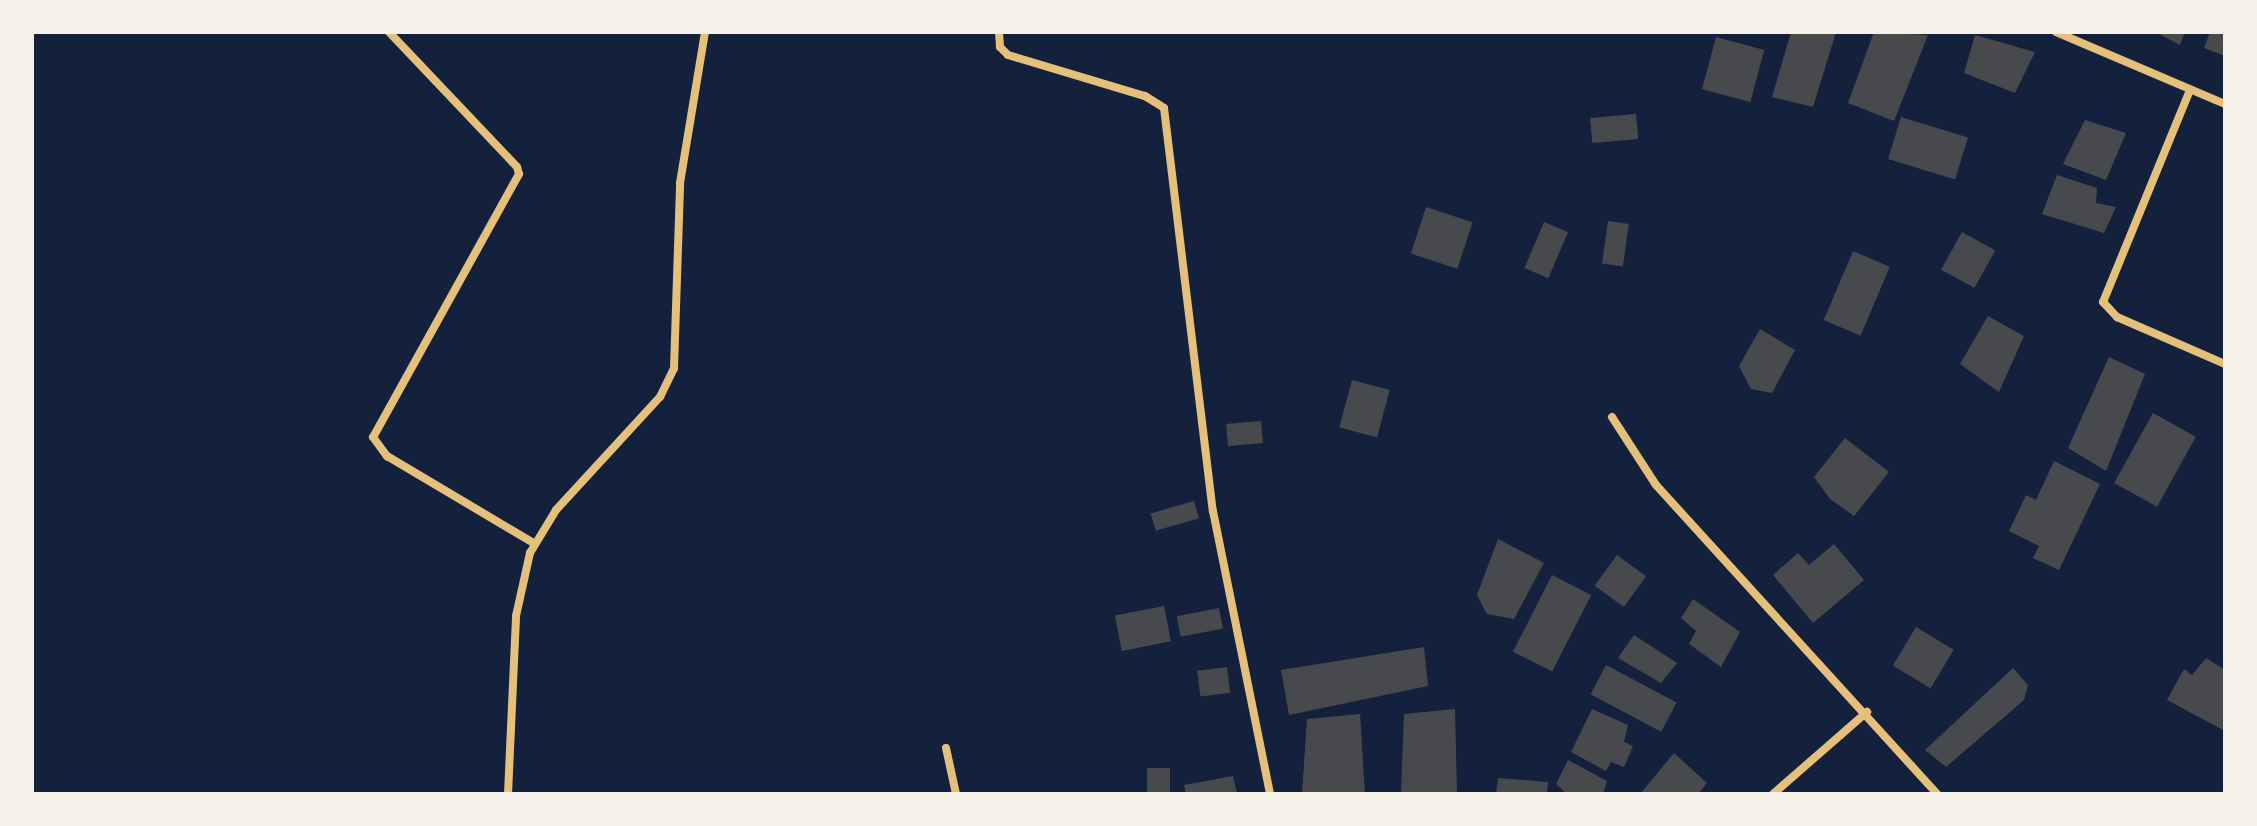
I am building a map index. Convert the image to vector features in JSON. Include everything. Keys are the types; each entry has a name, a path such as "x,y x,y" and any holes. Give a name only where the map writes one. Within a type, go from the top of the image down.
{"street":[{"path":"389,32 517,167 519,174 373,437 387,456 535,544"},
{"path":"508,794 516,616 523,571 556,510 670,383 680,183 705,32"},
{"path":"999,32 1000,47 1008,55 1145,96 1164,108 1213,511 1270,794"},
{"path":"2056,32 2225,104"},
{"path":"2190,90 2103,302 2117,317 2225,364"},
{"path":"1612,417 1656,485 1867,712 1937,794"},
{"path":"1773,794 1867,712"},
{"path":"946,748 956,794"}],"building":[{"path":"1791,32 1836,32 1813,107 1772,97"},
{"path":"1874,32 1928,35 1894,121 1848,103"},
{"path":"2155,32 2185,32 2180,45"},
{"path":"2210,32 2225,32 2225,56 2204,48"},
{"path":"1975,35 2035,52 2015,93 1964,73"},
{"path":"1716,37 1764,50 1750,102 1702,89"},
{"path":"1636,114 1638,139 1592,143 1590,118"},
{"path":"1901,117 1968,137 1955,180 1888,159"},
{"path":"2085,120 2126,133 2106,180 2063,164"},
{"path":"2057,175 2097,188 2096,203 2116,207 2104,233 2042,214"},
{"path":"1426,207 1473,222 1457,269 1411,254"},
{"path":"1608,221 1629,224 1623,267 1602,264"},
{"path":"1544,222 1568,232 1548,278 1524,268"},
{"path":"1962,232 1995,250 1974,288 1941,270"},
{"path":"1853,251 1890,267 1861,336 1824,320"},
{"path":"1988,316 2024,336 1999,392 1960,364"},
{"path":"1760,329 1795,350 1772,393 1751,389 1739,366"},
{"path":"2109,357 2145,374 2106,471 2068,448"},
{"path":"1352,380 1390,390 1377,437 1339,427"},
{"path":"2153,413 2196,437 2157,507 2114,483"},
{"path":"1261,421 1263,443 1228,446 1226,424"},
{"path":"1845,438 1889,472 1854,516 1830,499 1814,477"},
{"path":"2054,461 2100,484 2059,570 2033,558 2039,546 2009,531 2026,495 2036,500"},
{"path":"1194,501 1199,518 1156,531 1151,513"},
{"path":"1498,539 1544,563 1514,619 1487,614 1477,595"},
{"path":"1834,544 1864,580 1813,623 1773,575 1798,553 1809,565"},
{"path":"1617,555 1646,576 1624,607 1595,586"},
{"path":"1552,575 1591,595 1552,672 1513,652"},
{"path":"1693,599 1740,632 1721,667 1689,644 1696,631 1681,618"},
{"path":"1164,606 1171,641 1122,651 1115,616"},
{"path":"1219,608 1223,629 1181,637 1177,616"},
{"path":"1916,627 1954,650 1931,688 1893,666"},
{"path":"1634,635 1677,663 1661,683 1618,658"},
{"path":"1424,647 1428,686 1289,715 1281,670"},
{"path":"2206,658 2225,670 2225,731 2167,700 2184,669 2192,675"},
{"path":"1606,665 1677,703 1661,732 1591,694"},
{"path":"1227,667 1230,693 1200,696 1197,671"},
{"path":"2013,668 2028,685 2024,700 1946,767 1925,750"},
{"path":"1455,709 1457,794 1401,794 1404,714"},
{"path":"1592,709 1628,725 1624,742 1633,746 1624,767 1611,762 1606,771 1571,752"},
{"path":"1360,714 1365,794 1302,794 1307,719"},
{"path":"1674,753 1707,783 1698,794 1640,794"},
{"path":"1568,760 1607,781 1603,794 1567,794 1556,784"},
{"path":"1147,768 1170,768 1170,794 1147,794"},
{"path":"1233,776 1237,794 1186,794 1184,785"},
{"path":"1498,778 1548,782 1547,794 1496,794"}]}
